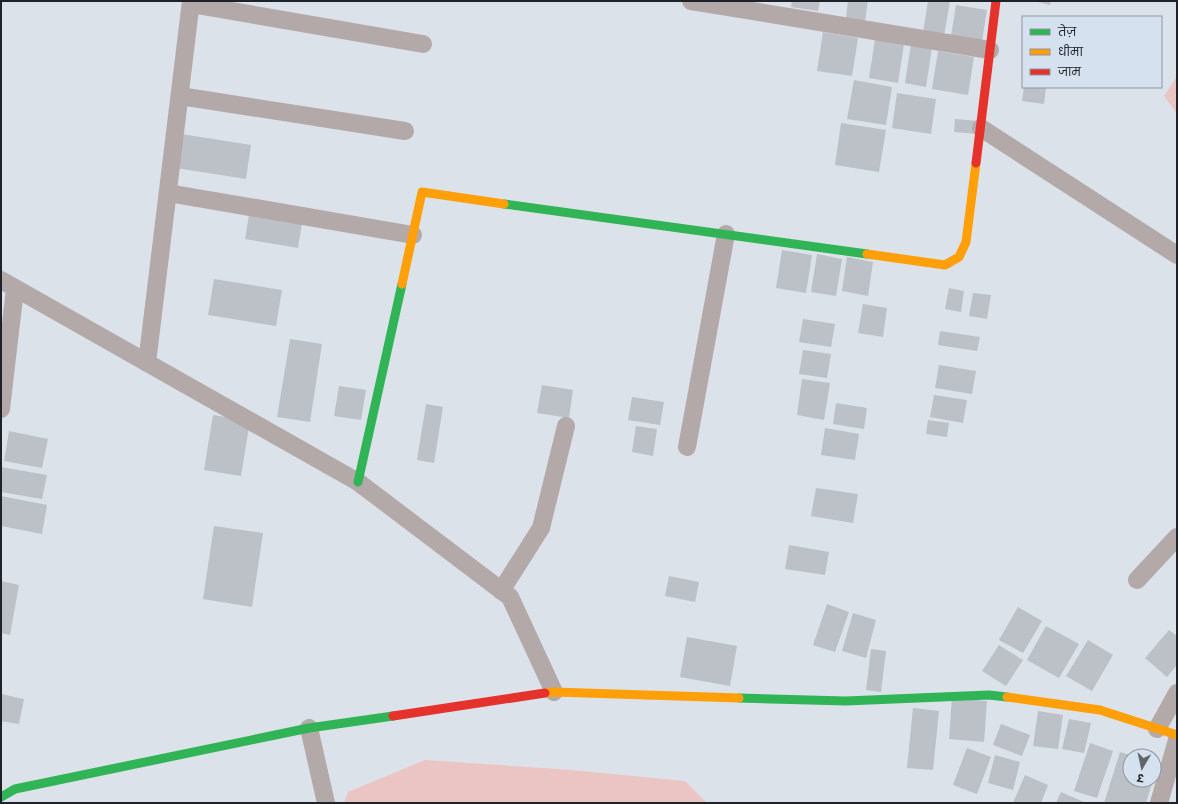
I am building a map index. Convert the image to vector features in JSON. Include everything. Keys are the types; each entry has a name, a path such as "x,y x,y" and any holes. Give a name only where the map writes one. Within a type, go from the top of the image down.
{"street":[{"path":"691,1 990,50"},
{"path":"358,482 422,192 945,265 959,257 966,242 996,1"},
{"path":"147,363 191,2 422,44"},
{"path":"180,96 405,131"},
{"path":"981,128 1177,255"},
{"path":"168,193 413,235"},
{"path":"687,448 726,234"},
{"path":"1,409 8,284 358,482 510,597 554,692"},
{"path":"502,591 541,528 566,426"},
{"path":"1138,580 1177,537"},
{"path":"1,797 15,789 309,728 554,692 846,701 989,695 1100,710 1177,735"},
{"path":"1157,729 1177,692"},
{"path":"309,728 326,803"},
{"path":"1159,803 1177,740"}],"shaded area":[{"path":"1177,76 1177,114 1164,96"},
{"path":"425,760 572,770 685,781 707,803 344,803 348,792"}],"building":[{"path":"792,1 820,1 818,11 791,7"},
{"path":"848,1 868,1 865,21 846,18"},
{"path":"928,1 950,1 944,36 923,33"},
{"path":"1034,1 1051,1 1050,5"},
{"path":"956,5 987,10 982,41 951,36"},
{"path":"823,32 858,38 852,76 817,71"},
{"path":"875,39 904,44 898,83 869,78"},
{"path":"911,44 932,47 926,87 905,83"},
{"path":"938,51 974,57 968,95 932,89"},
{"path":"854,80 892,87 886,125 847,119"},
{"path":"1024,88 1046,88 1044,104 1022,101"},
{"path":"897,93 936,99 931,134 892,128"},
{"path":"955,119 979,121 977,134 954,132"},
{"path":"841,123 886,130 879,172 835,165"},
{"path":"181,134 251,145 246,179 176,168"},
{"path":"249,215 302,223 298,248 245,239"},
{"path":"782,250 812,255 806,293 776,288"},
{"path":"817,254 842,259 836,296 811,292"},
{"path":"847,257 873,262 868,296 842,291"},
{"path":"214,279 282,290 276,326 208,315"},
{"path":"949,288 964,291 961,312 945,309"},
{"path":"973,293 991,295 987,319 969,316"},
{"path":"863,304 887,308 883,337 858,333"},
{"path":"803,319 835,324 831,347 799,342"},
{"path":"940,331 980,337 977,351 938,345"},
{"path":"290,339 322,344 310,422 277,417"},
{"path":"803,350 831,354 827,378 799,374"},
{"path":"939,365 976,371 972,394 935,388"},
{"path":"802,379 830,383 824,420 797,415"},
{"path":"542,385 573,390 569,418 537,413"},
{"path":"339,386 366,390 361,420 334,416"},
{"path":"934,395 967,400 963,423 930,417"},
{"path":"632,397 664,402 660,425 628,420"},
{"path":"836,403 867,408 864,429 833,424"},
{"path":"426,404 443,407 434,463 417,460"},
{"path":"213,415 250,421 241,476 204,470"},
{"path":"928,420 949,423 947,437 926,434"},
{"path":"636,426 657,429 653,456 632,452"},
{"path":"825,428 859,434 855,460 821,455"},
{"path":"9,431 48,439 42,468 4,461"},
{"path":"1,467 47,475 42,499 1,492"},
{"path":"816,488 858,494 853,523 811,516"},
{"path":"1,496 47,505 42,534 1,526"},
{"path":"214,526 263,533 252,607 203,599"},
{"path":"789,545 829,552 825,575 785,569"},
{"path":"669,576 699,582 695,602 665,596"},
{"path":"1,581 19,585 10,635 1,633"},
{"path":"827,604 849,612 835,652 813,645"},
{"path":"1018,607 1042,621 1023,653 999,640"},
{"path":"853,613 876,620 866,658 842,651"},
{"path":"1046,626 1079,644 1059,678 1027,660"},
{"path":"1169,630 1177,636 1177,665 1167,677 1145,658"},
{"path":"687,637 737,646 730,686 680,677"},
{"path":"1088,640 1113,655 1092,691 1066,676"},
{"path":"999,645 1023,660 1006,686 982,671"},
{"path":"871,649 886,651 881,692 866,690"},
{"path":"1,694 24,699 19,724 1,721"},
{"path":"952,698 987,701 984,742 949,739"},
{"path":"913,708 939,711 933,770 907,768"},
{"path":"1038,711 1063,715 1058,749 1033,746"},
{"path":"1069,719 1091,723 1084,753 1062,749"},
{"path":"1001,724 1030,735 1022,756 993,745"},
{"path":"1090,743 1113,751 1097,798 1074,791"},
{"path":"967,748 991,757 977,794 953,785"},
{"path":"1120,752 1122,753 1122,788 1151,788 1146,803 1104,803"},
{"path":"995,755 1020,762 1013,790 988,783"},
{"path":"1025,775 1048,785 1041,803 1013,803"},
{"path":"1061,792 1086,803 1056,803"}],"traffic: fast":[{"path":"504,204 867,254"},
{"path":"358,482 402,284"},
{"path":"739,698 846,701 989,695 1007,697"},
{"path":"1,797 15,789 309,728 393,716"}],"traffic: slow":[{"path":"867,254 945,265 959,257 966,242 976,163"},
{"path":"402,284 422,192 504,204"},
{"path":"545,693 554,692 739,698"},
{"path":"1007,697 1100,710 1177,735"}],"traffic: jam":[{"path":"976,163 996,1"},
{"path":"393,716 545,693"}]}
